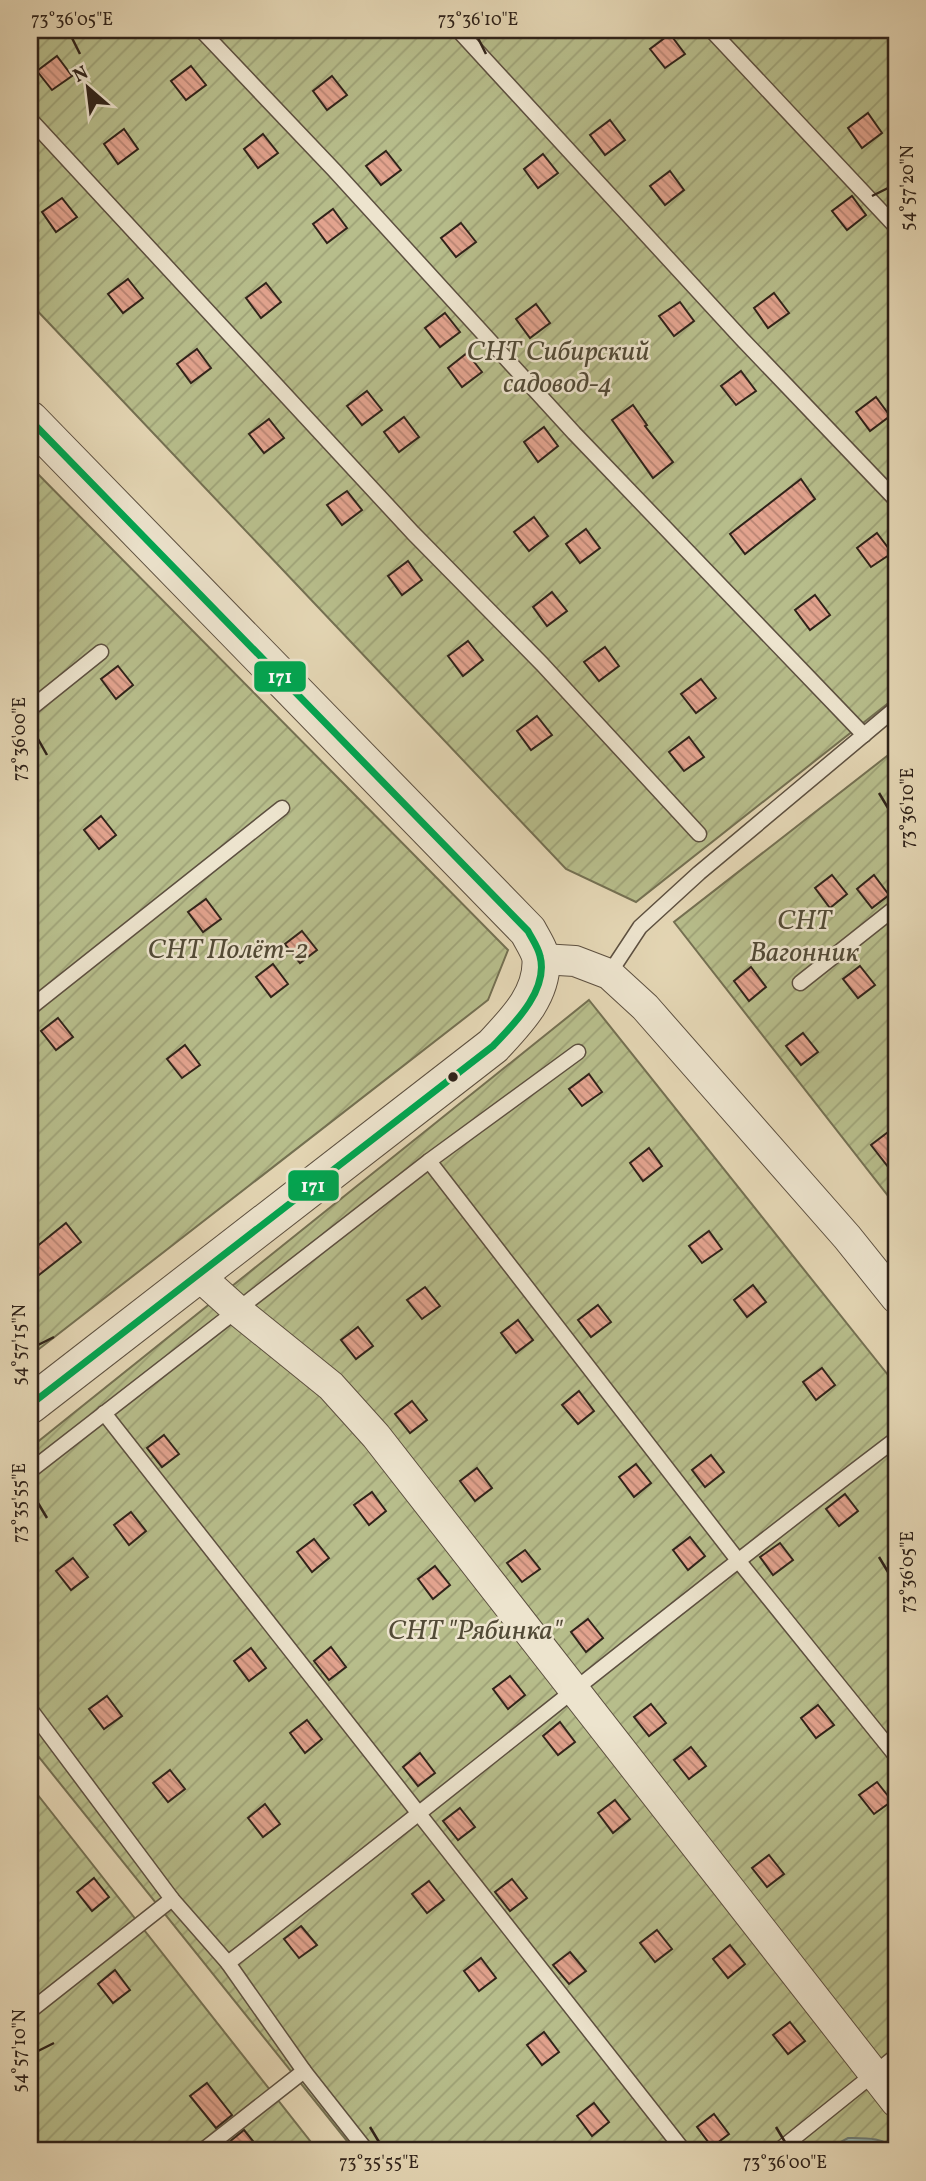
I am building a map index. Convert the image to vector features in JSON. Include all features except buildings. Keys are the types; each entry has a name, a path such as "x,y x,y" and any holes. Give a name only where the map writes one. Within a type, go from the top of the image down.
{"street":[{"path":"30,420 527,931 542,959 537,987 522,1014 493,1046 30,1405"},
{"path":"542,959 575,961 609,974 645,1007 847,1237 896,1298"},
{"path":"197,1274 331,1386 376,1436 573,1690 885,2065 896,2102"}],"lane":[{"path":"201,30 334,170 574,433 864,735"},
{"path":"458,30 742,339 896,500"},
{"path":"711,30 896,227"},
{"path":"30,119 413,533 542,664 699,834"},
{"path":"30,709 101,652"},
{"path":"609,974 640,927 699,873 896,708"},
{"path":"30,1008 282,808"},
{"path":"800,983 896,907"},
{"path":"30,1471 429,1161 578,1052"},
{"path":"429,1161 737,1559 896,1756"},
{"path":"104,1413 684,2151"},
{"path":"228,1963 420,1815 737,1559 896,1440"},
{"path":"30,1709 35,1729 172,1899 228,1963 304,2071 367,2151"},
{"path":"30,2011 172,1899"},
{"path":"778,2151 885,2065"},
{"path":"202,2151 304,2071"}],"green space":[{"name":"СНТ Сибирский садовод-4","path":"30,30 896,30 896,697 636,902 566,869 30,303"},
{"name":"СНТ Полёт-2","path":"30,466 508,950 488,1000 30,1356"},
{"name":"СНТ Вагонник","path":"896,749 896,1206 674,922"},
{"name":"СНТ \"Рябинка\"","path":"589,1000 896,1385 896,2151 355,2151 30,1746 30,1448"},
{"path":"30,1785 318,2151 30,2151"}],"water":[{"path":"848,2138 880,2141 896,2151 824,2151"}],"transit line":[{"name":"171","path":"30,420 528,931 539,953 541,969 535,994 493,1046 30,1405"}]}
